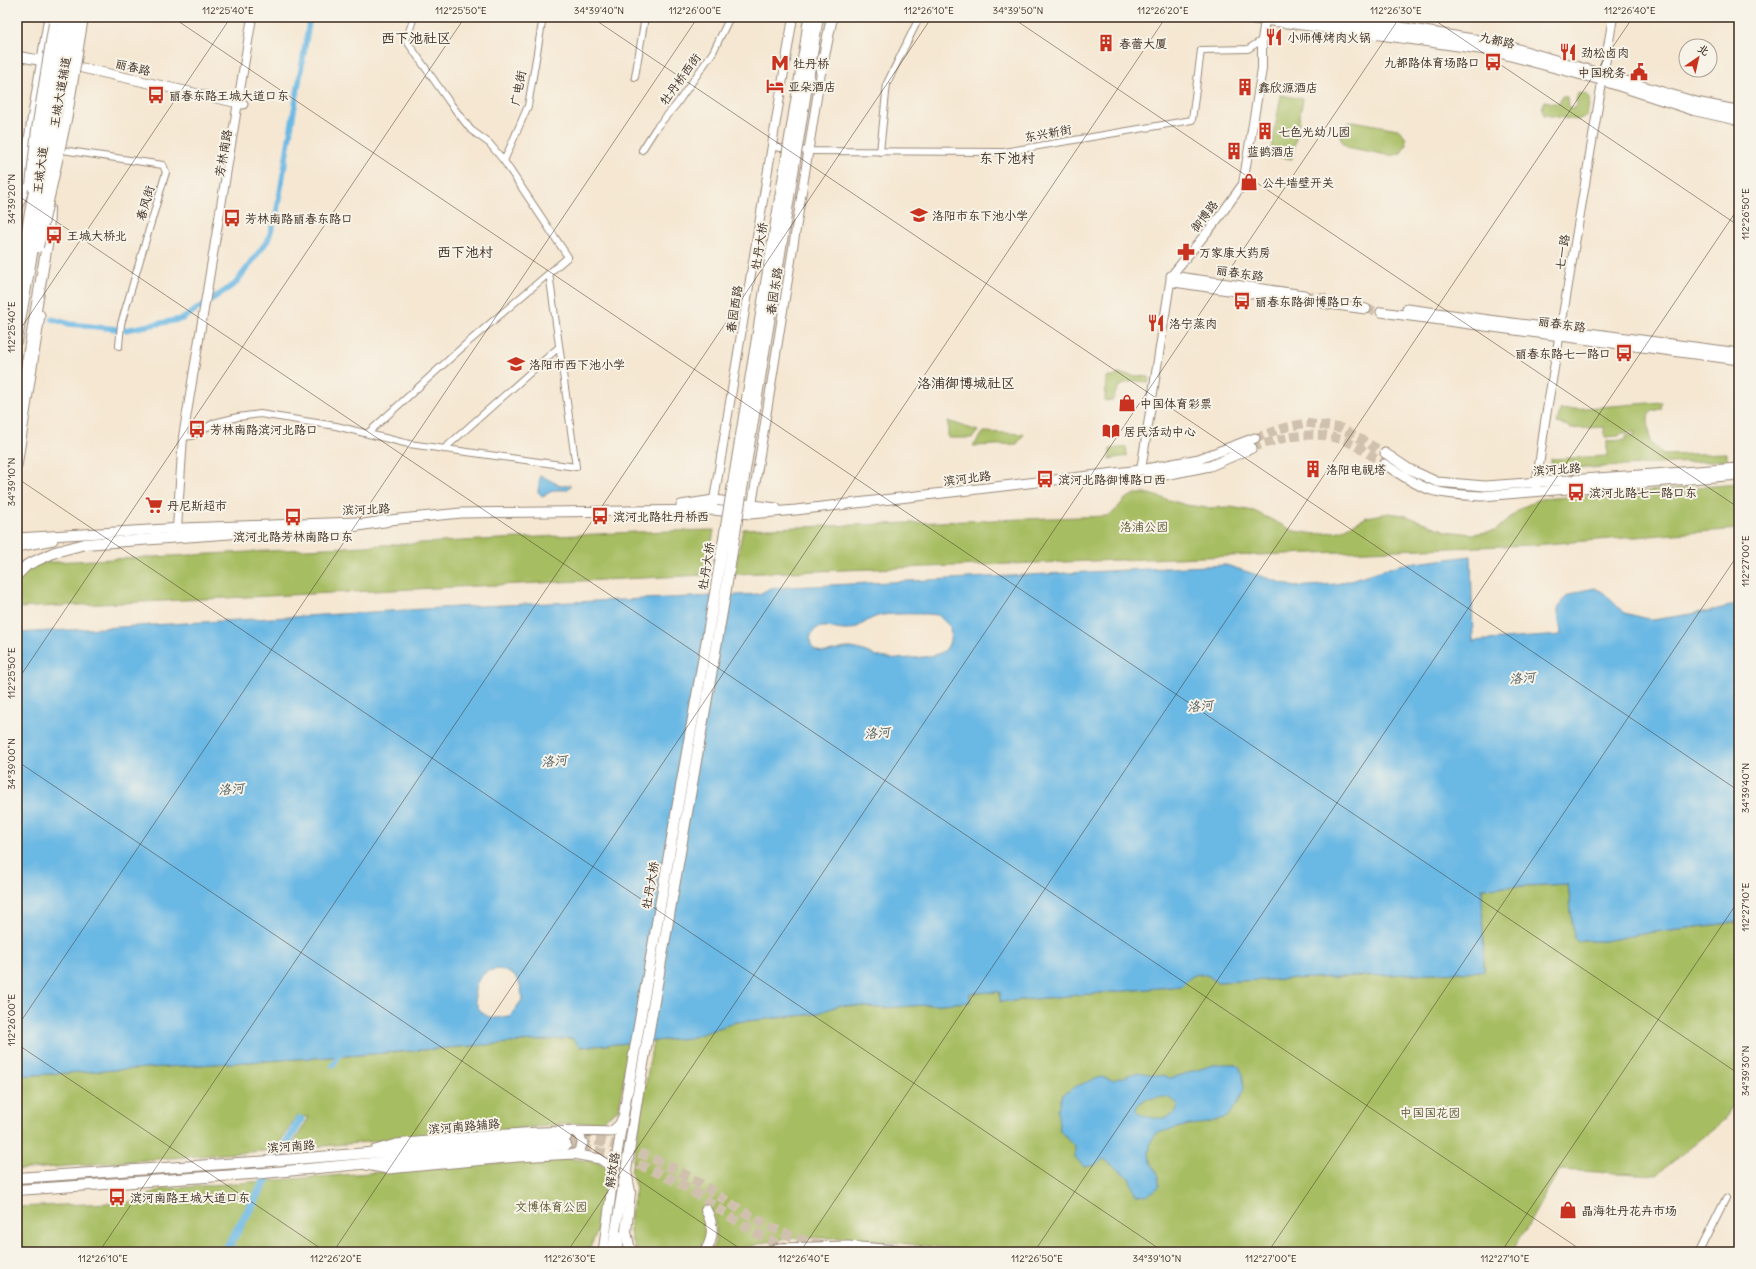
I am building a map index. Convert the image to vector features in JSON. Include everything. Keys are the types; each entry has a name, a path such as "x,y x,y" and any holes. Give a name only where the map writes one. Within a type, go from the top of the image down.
{"main road":[{"name":"王城大道辅道","path":"17,197 47,64 44,47 49,17"},
{"path":"44,47 60,17 79,18 80,50"},
{"name":"王城大道","path":"17,206 30,177 39,134 47,64 60,17"},
{"name":"王城大道","path":"17,285 54,84 60,17"},
{"path":"809,17 810,41"},
{"path":"810,41 818,17"},
{"path":"821,71 832,17"},
{"name":"九都路","path":"1243,17 1265,20 1393,27"},
{"name":"九都路","path":"1312,17 1393,27 1500,44 1603,77 1694,110 1739,120"},
{"name":"王城大道","path":"17,421 48,239 50,180 59,128 73,69 79,18"},
{"name":"王城大道","path":"17,340 79,18"},
{"name":"牡丹大桥","path":"638,1093 725,595 810,41"},
{"name":"牡丹大桥","path":"627,1094 714,601 810,41"},
{"name":"王城大道辅道","path":"49,219 62,150 73,69 80,50"},
{"name":"丽春路","path":"17,56 47,64 240,106"},
{"name":"丽春路","path":"17,62 47,64"},
{"name":"九都路","path":"1603,77 1698,103 1739,111"},
{"path":"59,128 62,150"},
{"path":"26,157 39,134"},
{"path":"17,228 24,226 34,227 41,230 48,239"},
{"path":"17,466 42,301 44,263"},
{"name":"丽春东路","path":"1171,279 1304,298"},
{"path":"1324,301 1367,307"},
{"name":"丽春东路","path":"1382,309 1561,333 1739,360"},
{"name":"丽春东路","path":"1561,333 1739,353"},
{"name":"滨河北路","path":"17,538 180,528 387,521 461,513 751,509 796,510 1140,470 1200,459 1254,438"},
{"name":"滨河北路","path":"1140,470 1165,475 1210,466 1252,448"},
{"name":"滨河北路","path":"1385,453 1409,469 1437,482 1485,486 1739,468"},
{"name":"滨河北路","path":"1384,464 1406,478 1433,491 1456,495 1482,496 1739,475"},
{"name":"滨河北路","path":"650,510 714,500 751,509"},
{"path":"17,575 27,565 55,552 85,544 236,533 335,529 387,521"},
{"name":"滨河北路","path":"17,548 82,534"},
{"name":"解放路","path":"612,1252 638,1093"},
{"name":"解放路","path":"603,1252 627,1094"},
{"name":"滨河南路辅路","path":"358,1159 396,1144 568,1138 611,1132 619,1126 623,1117"},
{"path":"568,1138 578,1134 583,1143 578,1152 574,1154"},
{"name":"滨河南路","path":"17,1190 264,1173 358,1159 568,1138"},
{"path":"358,1159 388,1169 518,1157 574,1154 600,1159 612,1167 614,1172"},
{"name":"滨河南路","path":"17,1178 292,1159 358,1159"},
{"path":"626,1171 630,1192 626,1232 632,1252"},
{"path":"705,1252 711,1239 712,1229 710,1218 706,1210"},
{"path":"617,1221 619,1252"},
{"path":"599,1252 604,1242"},
{"path":"767,1252 779,1248 848,1246 921,1252"}],"street":[{"name":"芳林南路","path":"240,106 252,17"},
{"name":"芳林南路","path":"185,437 240,106 257,17"},
{"path":"368,433 466,344 568,257 504,161 489,143 467,124 450,104 406,40 414,17"},
{"name":"广电街","path":"504,161 528,106 543,17"},
{"path":"635,77 645,17"},
{"name":"牡丹桥西街","path":"642,150 656,128 676,104 713,52 730,17"},
{"name":"春园西路","path":"713,510 793,17"},
{"name":"春园东路","path":"751,509 821,71 832,36 835,17"},
{"name":"七一路","path":"1536,492 1545,422 1613,17"},
{"path":"880,152 887,83 918,20"},
{"name":"御博路","path":"1171,279 1243,184 1262,69 1262,40 1265,20"},
{"name":"东兴新街","path":"773,147 808,151 1004,152 1192,120 1201,50 1248,49 1262,40"},
{"name":"春风街","path":"62,150 163,165 166,172 121,324 119,346"},
{"path":"180,528 185,437 192,436 214,423 238,417 260,414 297,419 368,433 409,444 576,468 549,273"},
{"path":"1140,470 1171,279"},
{"path":"444,449 559,347"},
{"path":"1699,1252 1726,1198"}],"green space":[{"path":"1578,93 1587,94 1590,97 1587,117 1578,120 1544,115 1542,108 1545,101 1559,104 1562,96 1567,97 1568,106 1573,108 1577,106 1576,100"},
{"path":"1281,95 1303,99 1292,159 1270,155"},
{"path":"1353,121 1398,129 1405,136 1406,145 1401,153 1391,156 1347,147 1341,140 1341,132 1345,125"},
{"path":"1118,374 1149,377 1149,382 1137,381 1126,383 1119,388 1113,400 1105,401 1106,377 1113,377"},
{"path":"1662,402 1661,409 1653,411 1649,414 1648,419 1650,442 1663,455 1727,453 1727,460 1552,470 1551,459 1607,456 1607,441 1626,440 1626,435 1635,435 1635,432 1622,433 1619,436 1605,437 1604,427 1570,429 1568,426 1557,423 1560,410"},
{"path":"948,421 978,431 972,438 948,438"},
{"path":"984,432 1024,434 1017,444 973,446"},
{"path":"1126,447 1127,456 1109,459 1110,449"},
{"name":"洛浦公园","path":"1739,484 1739,529 1533,545 734,574 743,529 1107,516 1114,512 1125,499 1135,494 1149,494 1186,505 1208,508 1230,507 1254,511 1294,531 1316,534 1340,531 1367,517 1389,513 1404,515 1446,531 1472,534 1495,531 1521,508 1540,499"},
{"path":"714,530 706,575 17,608 17,564 635,532"},
{"name":"中国国花园","path":"1568,884 1574,937 1578,941 1604,941 1653,932 1739,922 1739,1102 1731,1107 1725,1120 1656,1175 1559,1170 1513,1252 986,1252 847,1238 789,1238 762,1243 733,1252 710,1252 715,1241 716,1230 710,1208 702,1212 707,1232 705,1242 700,1252 637,1252 632,1242 629,1226 636,1188 631,1173 653,1041 690,1038 736,1022 816,1014 840,1005 882,1008 970,1002 970,993 1000,992 1000,1002 1182,986 1190,978 1198,974 1207,975 1216,982 1484,971 1482,888"},
{"path":"572,1038 580,1047 629,1043 619,1109 602,1121 290,1149 309,1117 296,1117 275,1150 17,1170 17,1076 346,1056"},
{"name":"文博体育公园","path":"563,1158 599,1162 607,1168 610,1179 596,1234 588,1252 17,1252 17,1207 133,1202 161,1189"}],"water":[{"path":"540,475 561,486 571,485 567,490 555,490 542,496 538,492"},
{"name":"洛河","path":"1471,556 1473,641 1561,635 1558,611 1563,600 1572,594 1595,588 1604,593 1624,613 1653,620 1709,611 1739,604 1739,922 1653,932 1604,941 1578,941 1574,937 1568,884 1482,888 1484,971 1216,982 1207,975 1198,974 1190,978 1182,986 1000,1002 1000,992 970,993 970,1002 882,1008 840,1005 816,1014 736,1022 690,1038 580,1047 572,1038 346,1056 17,1076 17,633 458,607 759,594 771,588 1226,565 1295,587 1337,584 1399,565","holes":["882,615 938,615 950,627 950,639 945,650 940,653 924,657 886,658 851,648 822,652 814,649 810,638 814,631 821,627 848,630 874,617","498,969 510,973 517,979 521,988 522,1000 510,1016 495,1018 487,1016 481,1012 477,1006 475,991 480,977 487,971"]},
{"path":"1216,1064 1233,1064 1239,1066 1243,1075 1244,1089 1238,1103 1227,1117 1207,1123 1189,1125 1157,1133 1151,1141 1149,1155 1153,1167 1159,1176 1159,1186 1147,1196 1136,1195 1129,1178 1104,1159 1095,1165 1084,1167 1075,1157 1075,1146 1060,1131 1057,1110 1063,1094 1079,1085 1101,1077 1113,1080 1138,1072 1172,1078","holes":["1166,1097 1178,1104 1176,1110 1167,1117 1153,1118 1141,1114 1136,1110 1140,1103 1144,1100"]}],"waterway":[{"path":"125,330 182,319 235,284 268,240 276,216 310,17"},
{"path":"52,319 70,324 117,329"},
{"path":"333,1065 343,1050"},
{"path":"225,1252 300,1120"}],"tunnel":[{"path":"1304,295 1326,298"},
{"path":"1366,309 1381,312"},
{"path":"1255,438 1283,428 1306,423 1341,428 1385,453"},
{"path":"1252,448 1295,436 1328,436 1351,443 1384,464"},
{"path":"566,1137 599,1141 616,1145 647,1156 678,1171 771,1227 788,1235 825,1245"},
{"path":"566,1145 599,1152 629,1161 659,1173 689,1189 743,1225 766,1238 781,1245 807,1252"}],"place":[{"name":"小师傅烤肉火锅","path":"1274,37"},
{"name":"春蕾大厦","path":"1106,43"},
{"name":"劲松卤肉","path":"1568,52"},
{"name":"九都路体育场路口","path":"1493,62"},
{"name":"牡丹桥","path":"780,63"},
{"name":"中国税务","path":"1639,72"},
{"name":"亚朵酒店","path":"775,86"},
{"name":"鑫欣源酒店","path":"1245,87"},
{"name":"丽春东路王城大道口东","path":"156,95"},
{"name":"七色光幼儿园","path":"1265,131"},
{"name":"蓝鹊酒店","path":"1234,151"},
{"name":"公牛墙壁开关","path":"1249,182"},
{"name":"洛阳市东下池小学","path":"919,215"},
{"name":"芳林南路丽春东路口","path":"232,218"},
{"name":"王城大桥北","path":"54,235"},
{"name":"万家康大药房","path":"1186,252"},
{"name":"丽春东路御博路口东","path":"1242,301"},
{"name":"洛宁蒸肉","path":"1156,323"},
{"name":"丽春东路七一路口","path":"1624,353"},
{"name":"洛阳市西下池小学","path":"516,364"},
{"name":"中国体育彩票","path":"1127,403"},
{"name":"芳林南路滨河北路口","path":"197,429"},
{"name":"居民活动中心","path":"1111,431"},
{"name":"洛阳电视塔","path":"1313,469"},
{"name":"滨河北路御博路口西","path":"1045,479"},
{"name":"滨河北路七一路口东","path":"1576,492"},
{"name":"丹尼斯超市","path":"154,505"},
{"name":"滨河北路牡丹桥西","path":"600,516"},
{"name":"滨河北路芳林南路口东","path":"293,517"},
{"name":"滨河南路王城大道口东","path":"117,1197"},
{"name":"晶海牡丹花卉市场","path":"1568,1210"}],"district":[{"name":"西下池社区","path":"416,38"},
{"name":"东下池村","path":"1007,158"},
{"name":"西下池村","path":"465,252"},
{"name":"洛浦御博城社区","path":"966,383"}]}
